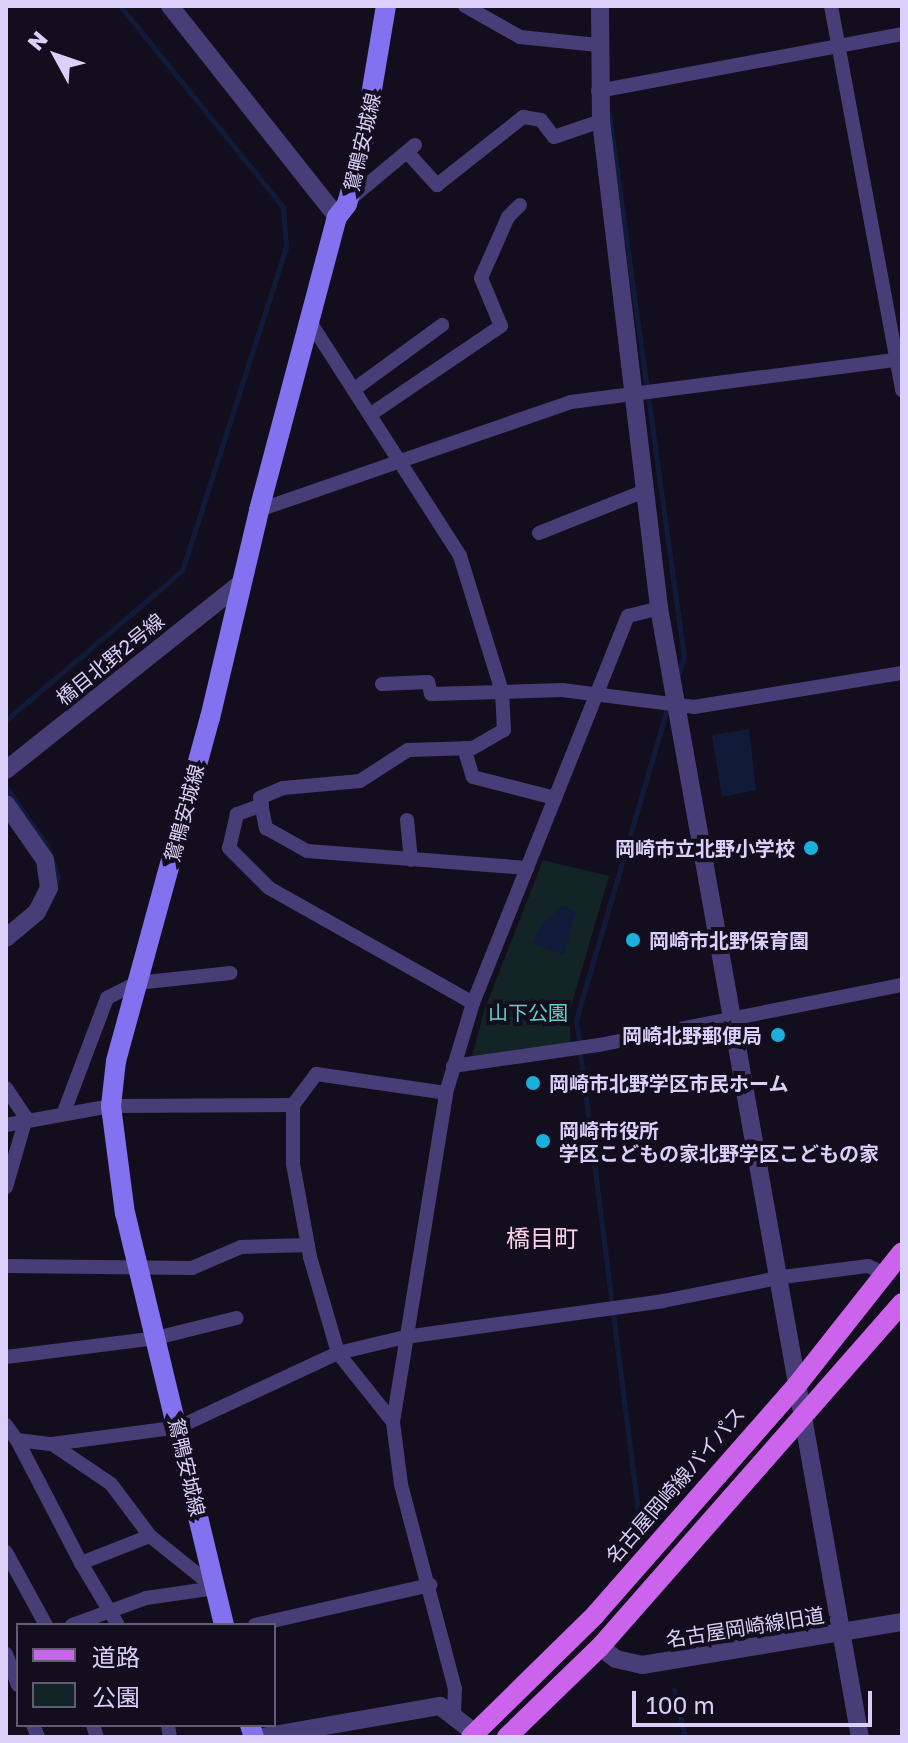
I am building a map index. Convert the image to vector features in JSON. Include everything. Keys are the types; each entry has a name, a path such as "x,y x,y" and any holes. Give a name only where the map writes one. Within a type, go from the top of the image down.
{"main road":[{"name":"鴛鴨安城線","path":"224,1623 179,1427 125,1214 111,1106 116,1061 259,510 343,209 386,6"},
{"name":"名古屋岡崎線バイパス","path":"473,1735 595,1615 797,1385 902,1252"},
{"path":"507,1737 600,1647 902,1303"}],"street":[{"path":"170,6 343,209 411,148 437,185 523,117 541,120 554,137 601,121"},
{"path":"465,6 520,37 598,45"},
{"path":"600,6 598,91 634,394 642,492 659,608 776,1279 860,1737"},
{"path":"831,6 900,359 902,390"},
{"path":"598,91 902,34"},
{"path":"371,414 501,326 481,278 508,217 520,205"},
{"path":"310,322 356,388 400,464 460,556 502,692 504,730 464,748 408,750 360,781 283,788 260,798 266,828 307,851 527,868"},
{"path":"356,388 442,325"},
{"path":"259,510 400,464 571,402 900,359"},
{"path":"539,533 642,492"},
{"name":"橋目北野2号線","path":"6,770 242,582"},
{"path":"454,1714 455,1689 401,1484 393,1422 446,1093 473,1003 628,616 659,608"},
{"path":"382,684 428,682 431,694 562,690 596,698 675,707 902,673"},
{"path":"464,748 473,777 555,798"},
{"path":"6,804 45,860 49,888 37,912 6,938"},
{"path":"262,805 237,814 229,848 269,888 473,1003"},
{"path":"407,820 411,860"},
{"path":"64,1112 107,998 137,983 230,973"},
{"path":"453,1066 599,1045 902,985"},
{"path":"393,1422 338,1353 308,1245 293,1164 293,1105 316,1074 446,1093"},
{"path":"6,1088 26,1118 6,1187"},
{"path":"6,1125 26,1118 111,1106 293,1105"},
{"path":"6,1266 138,1265 192,1268 241,1247 308,1245"},
{"path":"17,1440 52,1444 179,1427 338,1353 405,1337 663,1301 776,1279 868,1266 883,1273"},
{"path":"6,1357 156,1338 237,1318"},
{"path":"6,1425 117,1623"},
{"path":"52,1444 111,1484 150,1536 215,1588"},
{"path":"81,1563 150,1536"},
{"path":"6,1552 45,1623"},
{"path":"264,1623 430,1585"},
{"path":"77,1623 146,1598 215,1588"},
{"name":"名古屋岡崎線旧道","path":"600,1647 616,1659 642,1665 902,1622"},
{"path":"6,1654 16,1680"},
{"path":"262,1737 440,1706 454,1714 473,1735"}],"green space":[{"name":"山下公園","path":"543,860 609,876 569,1013 571,1044 470,1064 484,1011"}],"water":[{"path":"749,729 756,790 722,797 712,735"},
{"path":"563,906 576,912 564,955 532,943 543,922"}],"waterway":[{"path":"6,720 182,571 286,247 283,207 120,6"},
{"path":"609,114 684,657 677,678"},
{"path":"579,1040 576,1020 668,706"},
{"path":"6,787 48,847 58,877 47,908"},
{"path":"580,1052 639,1519"},
{"path":"674,1690 685,1737"}],"place":[{"name":"岡崎市立北野小学校","path":"811,848"},
{"name":"岡崎市北野保育園","path":"633,940"},
{"name":"岡崎北野郵便局","path":"778,1035"},
{"name":"岡崎市北野学区市民ホーム","path":"533,1083"},
{"name":"岡崎市役所 学区こどもの家北野学区こどもの家","path":"543,1141"}],"district":[{"name":"橋目町","path":"542,1238"}]}
